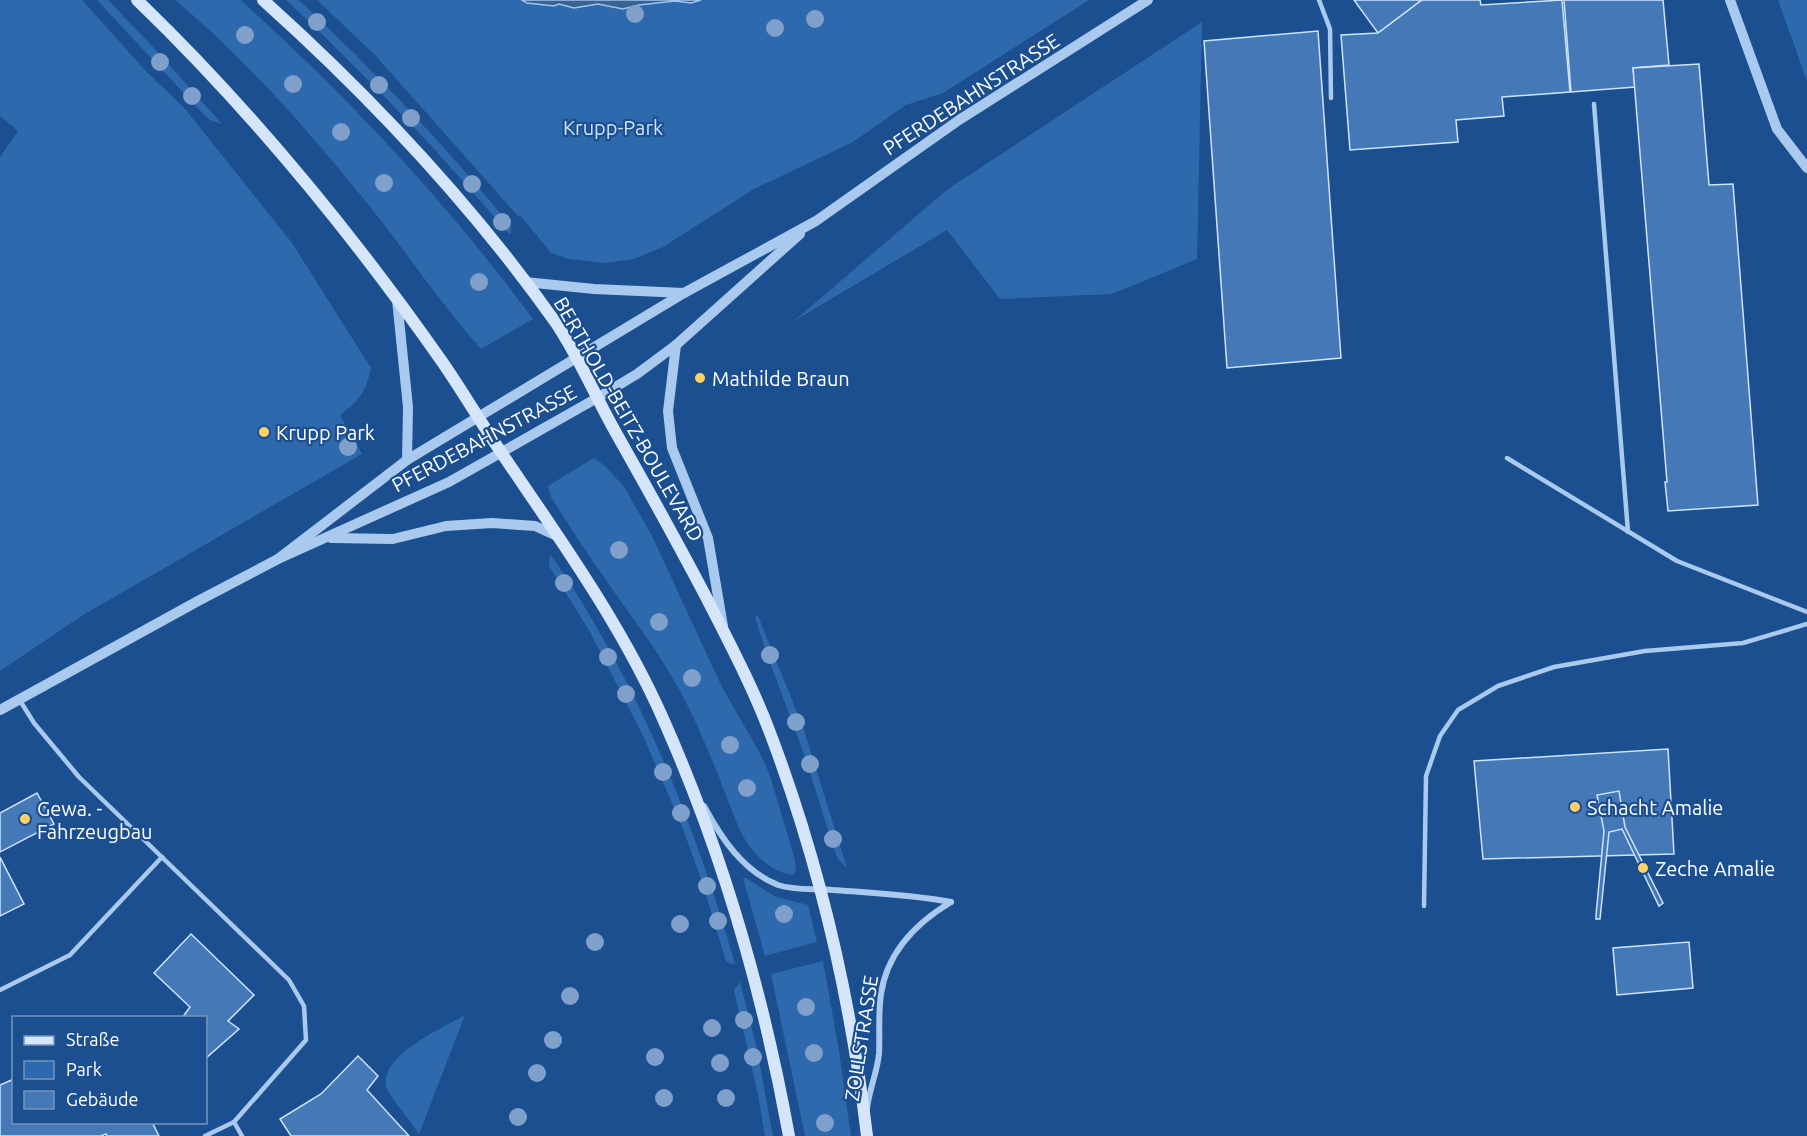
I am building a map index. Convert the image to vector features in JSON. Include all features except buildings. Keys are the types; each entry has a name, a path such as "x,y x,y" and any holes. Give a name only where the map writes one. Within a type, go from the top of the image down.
{"main road":[{"path":"137,0 209,71 262,131 348,235 397,300 442,362 558,536 646,683 686,773 729,888 753,969 789,1136"},
{"name":"BERTHOLD-BEITZ-BOULEVARD","path":"263,0 337,68 393,125 460,199 558,326 724,632 772,737 821,889 844,989 867,1130"}],"street":[{"name":"PFERDEBAHNSTRASSE","path":"0,710 278,559 449,482 637,374 676,345 816,221 959,120 1148,0"},
{"path":"1730,0 1778,129 1807,168"},
{"name":"PFERDEBAHNSTRASSE","path":"278,559 407,460 684,293 816,221"},
{"path":"525,282 594,289 684,293"},
{"path":"397,300 408,407 407,460"},
{"name":"BERTHOLD-BEITZ-BOULEVARD","path":"676,345 669,431 676,460 708,538 724,632"},
{"name":"PFERDEBAHNSTRASSE","path":"328,537 393,539 446,526 492,523 535,526 558,536"},
{"path":"686,773 725,840 749,867 778,885 804,890 821,889"},
{"name":"ZOLLSTRASSE","path":"821,889 917,896 951,902 919,924 898,949 888,971 880,996 879,1056 867,1105 867,1130"}],"lane":[{"path":"1319,0 1329,29 1331,98"},
{"path":"1594,104 1628,532"},
{"path":"1507,458 1677,561 1807,612"},
{"path":"1424,906 1426,776 1440,736 1458,710 1498,686 1554,668 1645,651 1743,643 1807,624"},
{"path":"19,699 34,723 79,777 289,980 304,1006 306,1040 234,1122 205,1136"},
{"path":"0,990 70,955 162,857"},
{"path":"234,1122 242,1136"}],"green space":[{"path":"0,0 82,0 144,69 186,110 292,243 371,368 367,384 361,395 340,415 362,454 83,615 0,671 0,157 18,131 0,116"},
{"path":"97,0 108,0 222,124 204,115"},
{"path":"175,0 241,0 324,78 433,194 501,276 533,319 481,349 383,223 285,106 232,51"},
{"path":"286,0 299,0 382,82 486,196 511,226 511,234 400,113"},
{"name":"Krupp-Park","path":"317,0 1089,0 943,93 906,105 853,142 754,189 663,247 634,259 604,263 569,259 551,253 520,215 518,216 375,55"},
{"path":"1778,0 1807,0 1807,81"},
{"path":"1202,22 1197,259 1112,294 1000,299 947,230 794,321 948,189"},
{"path":"594,458 605,466 625,488 652,536 722,687 762,757 770,776 795,860 796,869 793,875 767,864 747,843 697,725 677,686 551,497 548,486"},
{"path":"551,555 582,602 610,651 660,752 701,857 735,964 726,961 683,829 643,736 590,632 549,566"},
{"path":"758,616 803,727 847,868 837,858 805,757 765,649 755,617"},
{"path":"743,878 774,896 808,905 817,942 765,956"},
{"path":"823,961 851,1136 805,1136 771,974"},
{"path":"740,982 757,1049 773,1136 765,1136 734,990"},
{"path":"465,1015 419,1134 389,1093 386,1077 391,1066 401,1055 428,1036"}],"shaded area":[{"path":"522,0 701,0 691,3 675,1 639,5 623,9 598,4 574,8 559,4 554,6 527,3"}],"place":[{"name":"Mathilde Braun","path":"700,378"},
{"name":"Krupp Park","path":"264,432"},
{"name":"Schacht Amalie","path":"1575,807"},
{"name":"Gewa. - Fahrzeugbau","path":"25,819"},
{"name":"Zeche Amalie","path":"1643,868"}]}
